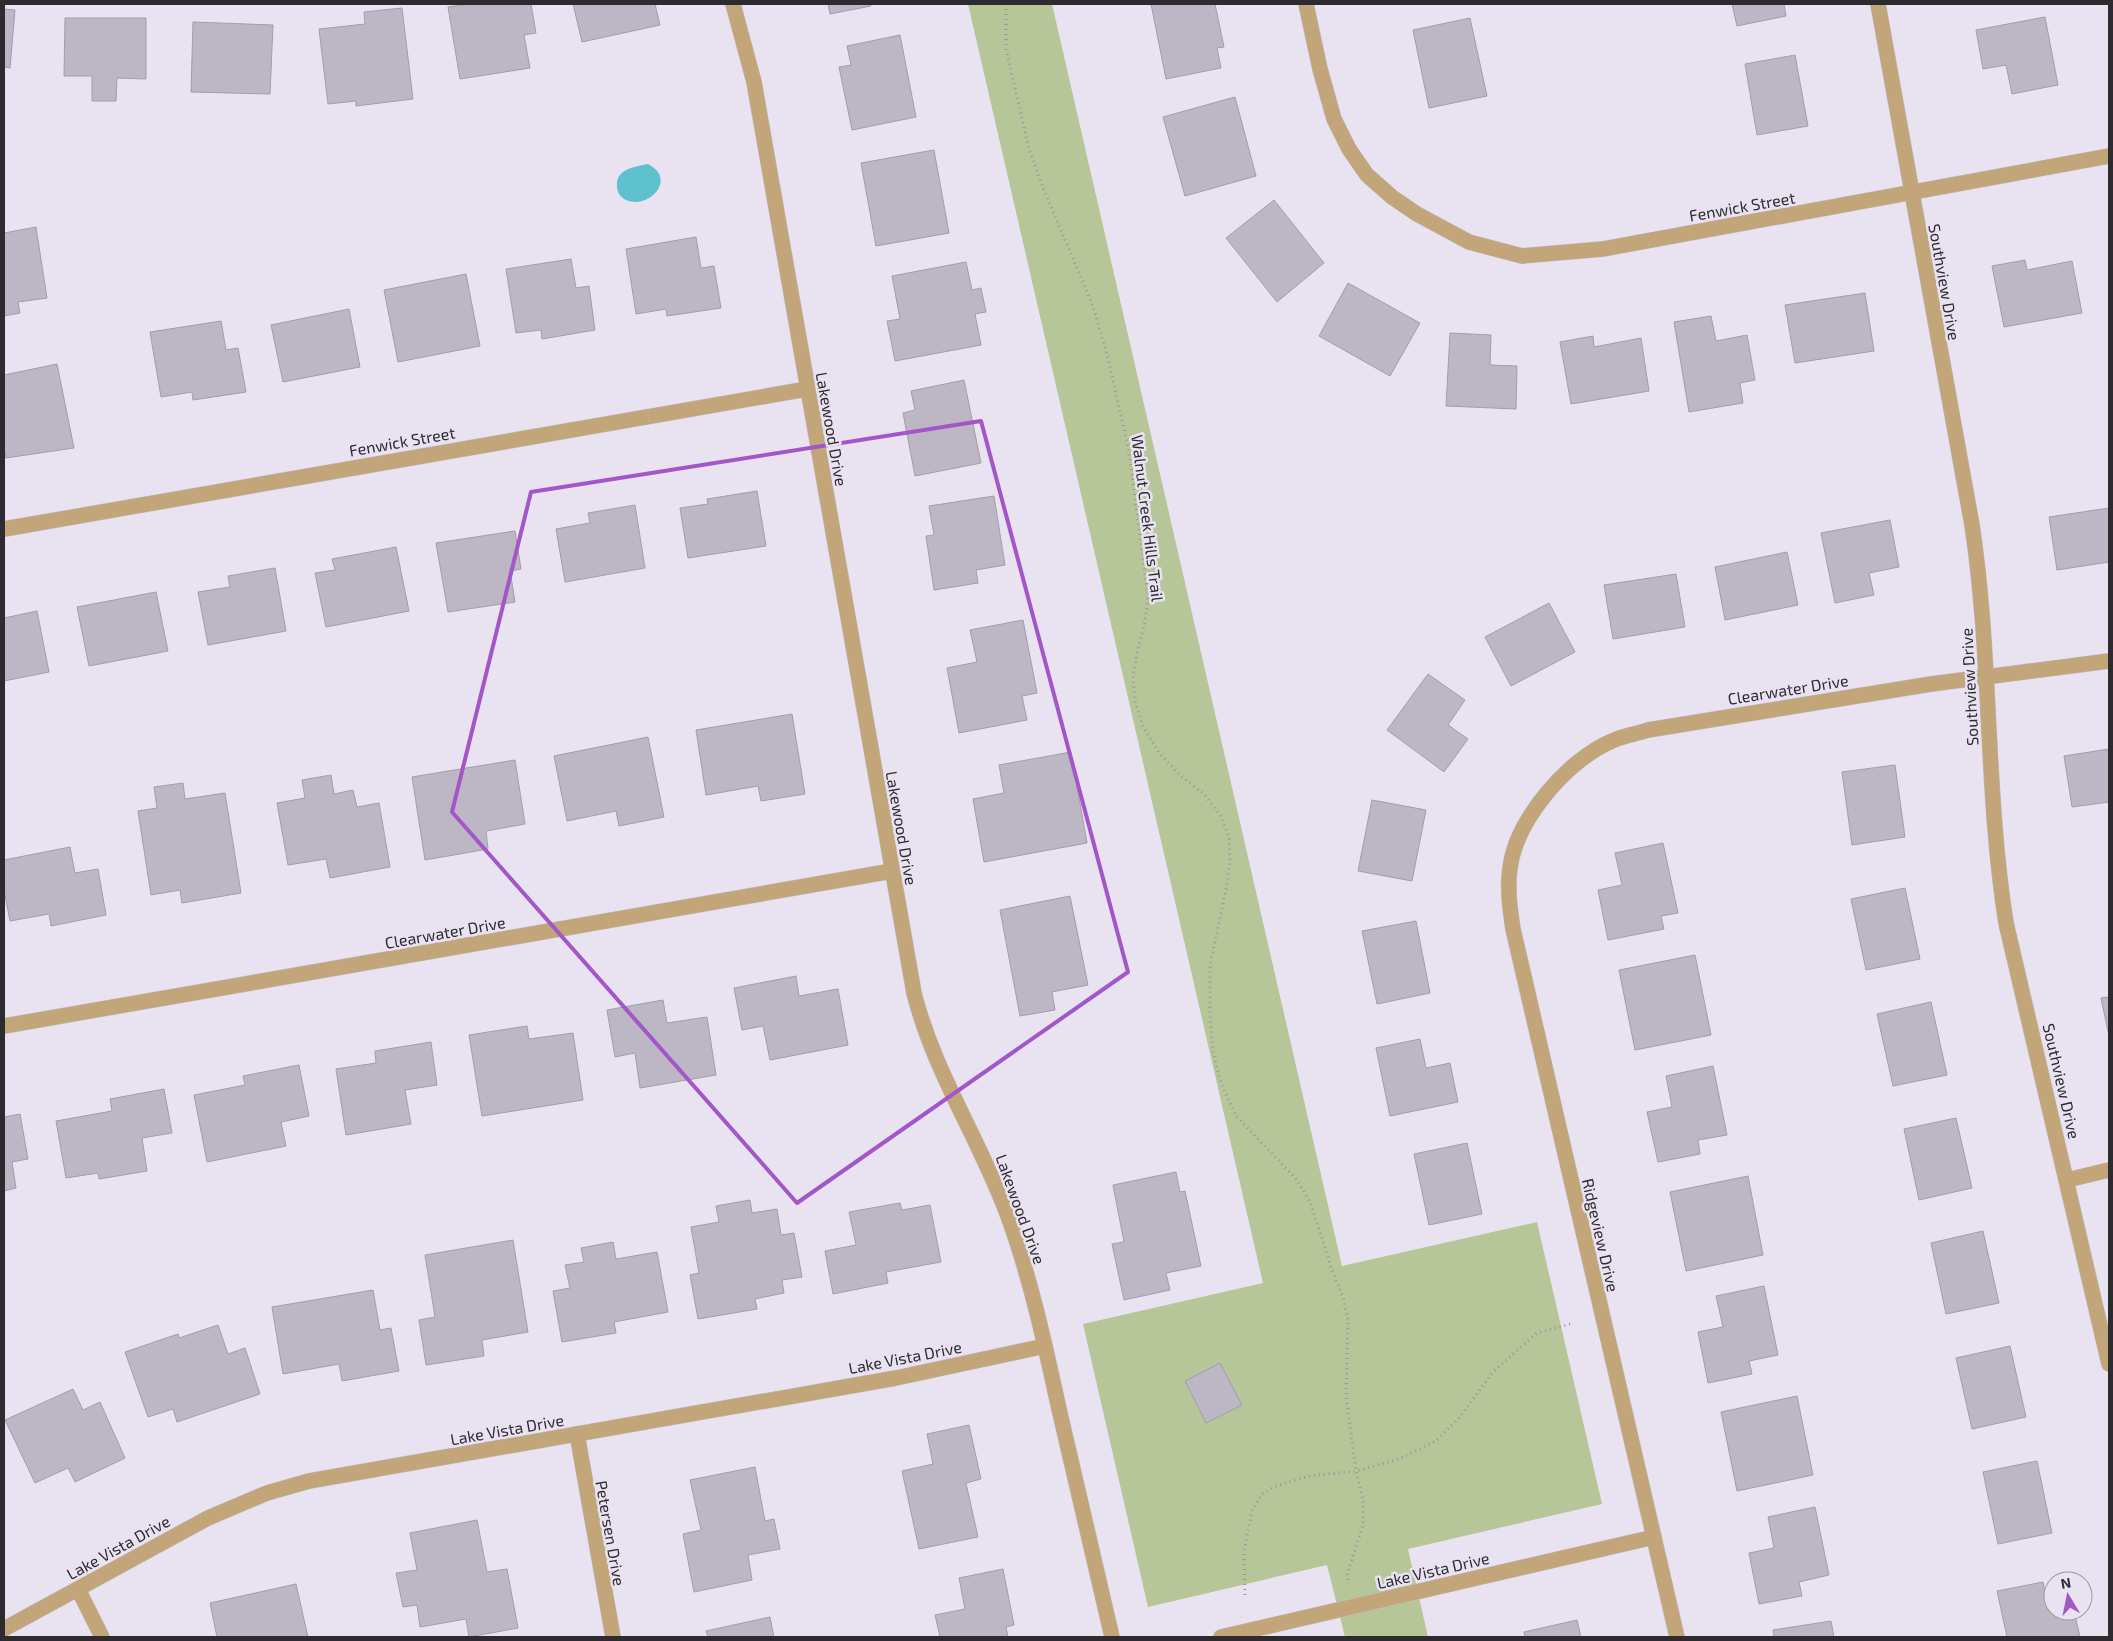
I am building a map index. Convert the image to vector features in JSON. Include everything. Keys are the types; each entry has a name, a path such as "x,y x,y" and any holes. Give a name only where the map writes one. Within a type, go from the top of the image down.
{"street":[{"name":"Lakewood Drive","path":"733,4 754,82 914,992 922,1025 934,1056 995,1182 1025,1268 1045,1346 1112,1637"},
{"name":"Fenwick Street","path":"1306,4 1320,69 1334,119 1349,149 1367,175 1392,197 1417,214 1469,242 1522,256 1603,249 2109,156"},
{"name":"Southview Drive","path":"1878,4 1980,575 1998,869 2005,914 2109,1364"},
{"name":"Fenwick Street","path":"4,529 807,389"},
{"name":"Clearwater Drive","path":"1517,839 1534,810 1557,782 1582,759 1611,741 1648,730 1931,684 2109,661"},
{"name":"Ridgeview Drive","path":"1517,839 1510,868 1508,898 1513,929 1677,1637"},
{"name":"Clearwater Drive","path":"4,1026 892,871"},
{"path":"2067,1180 2109,1170"},
{"name":"Lake Vista Drive","path":"4,1629 208,1518 267,1493 309,1482 896,1378 1045,1346"},
{"name":"Petersen Drive","path":"577,1434 612,1637"},
{"name":"Lake Vista Drive","path":"1221,1637 1654,1537"},
{"path":"78,1589 102,1637"}],"path":[{"name":"Walnut Creek Hills Trail","path":"1006,4 1006,48 1029,149 1044,190 1093,306 1108,358 1129,452 1148,597 1145,622 1133,676 1135,701 1143,726 1160,754 1181,776 1204,794 1220,815 1229,837 1230,861 1210,965 1210,1014 1213,1052 1221,1083 1236,1116 1297,1180 1311,1204 1332,1270 1343,1297 1348,1320 1346,1395 1356,1471 1364,1500 1363,1525 1347,1574"},
{"path":"1245,1595 1244,1551 1252,1511 1262,1494 1278,1485 1310,1476 1356,1471 1399,1459 1436,1440 1460,1417 1493,1372 1537,1333 1574,1323"}],"highlighted area":[{"path":"981,421 1128,972 797,1203 452,812 531,492"}],"green space":[{"path":"968,4 1052,4 1342,1266 1537,1222 1602,1504 1408,1549 1428,1637 1345,1637 1327,1565 1148,1607 1083,1324 1263,1283"}],"water":[{"path":"648,164 657,171 660,178 660,186 656,192 649,198 641,201 633,202 624,199 619,194 617,188 619,176 627,170"}],"building":[{"path":"469,4 531,4 536,33 524,35 530,68 460,79 448,7"},
{"path":"573,4 655,4 660,25 582,42"},
{"path":"828,4 870,4 871,6 830,14"},
{"path":"1151,4 1215,4 1224,47 1217,48 1221,68 1166,79"},
{"path":"1732,4 1784,4 1786,16 1737,26"},
{"path":"402,8 413,99 356,106 356,101 328,104 319,29 365,24 364,12"},
{"path":"4,9 15,10 10,68 4,67"},
{"path":"2045,17 2058,85 2012,94 2006,65 1983,69 1976,30"},
{"path":"65,18 146,18 146,79 117,78 116,101 92,101 92,76 64,76"},
{"path":"1470,18 1487,96 1429,108 1413,30"},
{"path":"193,22 273,25 270,94 191,92"},
{"path":"900,35 916,117 852,130 839,67 851,65 847,46"},
{"path":"1795,55 1808,126 1757,135 1745,64"},
{"path":"1235,97 1256,176 1185,196 1163,117"},
{"path":"934,150 949,233 876,246 861,163"},
{"path":"1274,200 1324,263 1277,302 1226,238"},
{"path":"36,227 47,298 18,302 20,313 4,316 4,233"},
{"path":"696,237 701,268 714,266 721,308 667,316 666,309 636,314 626,249"},
{"path":"571,259 576,288 589,286 595,330 542,339 541,330 516,333 506,269"},
{"path":"2025,260 2027,270 2072,261 2082,313 2004,327 1992,266"},
{"path":"966,262 972,290 981,288 986,312 975,314 981,345 895,361 887,321 900,319 892,276"},
{"path":"466,274 480,346 398,362 384,290"},
{"path":"1348,283 1420,323 1390,376 1319,336"},
{"path":"1865,293 1874,351 1795,363 1785,305"},
{"path":"349,309 360,367 283,382 271,325"},
{"path":"1711,316 1716,341 1747,335 1755,380 1740,383 1743,403 1689,412 1674,322"},
{"path":"221,321 226,350 238,348 246,392 193,400 192,392 161,397 150,332"},
{"path":"1450,333 1491,335 1490,365 1517,366 1516,409 1446,406"},
{"path":"1593,336 1594,347 1641,338 1649,391 1571,404 1560,342"},
{"path":"57,364 74,448 6,458 4,450 4,375"},
{"path":"964,380 981,463 915,476 903,413 915,410 911,391"},
{"path":"757,491 766,546 688,558 680,508 708,504 707,499"},
{"path":"994,496 1005,565 976,570 978,583 934,590 926,536 934,535 929,506"},
{"path":"635,505 645,568 565,582 556,529 590,523 588,513"},
{"path":"2109,508 2109,562 2057,570 2049,517"},
{"path":"1890,520 1899,567 1869,573 1874,595 1835,603 1821,533"},
{"path":"515,531 521,569 510,571 515,602 448,612 436,543"},
{"path":"396,547 409,611 326,627 315,573 335,570 332,559"},
{"path":"1787,552 1798,605 1725,620 1715,567"},
{"path":"275,568 286,631 208,645 198,592 230,587 228,576"},
{"path":"1676,574 1685,627 1613,639 1604,585"},
{"path":"156,592 168,651 89,666 77,607"},
{"path":"1549,603 1575,652 1511,686 1485,637"},
{"path":"37,611 49,672 4,681 4,618"},
{"path":"1023,620 1037,693 1022,696 1027,720 959,733 947,668 977,662 970,630"},
{"path":"1428,674 1465,700 1448,725 1468,739 1444,772 1387,730"},
{"path":"792,714 805,794 761,801 758,786 706,795 696,730"},
{"path":"648,737 664,817 619,826 616,811 567,821 554,756"},
{"path":"2109,749 2109,802 2072,807 2064,756"},
{"path":"1071,752 1087,843 984,862 973,799 1004,793 999,765"},
{"path":"515,760 525,824 486,831 488,849 425,860 412,777"},
{"path":"1895,765 1905,837 1852,845 1842,772"},
{"path":"331,775 334,794 353,790 357,807 379,803 390,867 330,878 326,859 288,865 277,803 305,798 302,780"},
{"path":"183,783 185,799 225,793 241,893 182,903 180,890 151,895 138,811 157,808 154,787"},
{"path":"1372,800 1426,810 1412,881 1358,871"},
{"path":"1663,843 1678,913 1661,916 1664,929 1608,940 1598,890 1622,885 1615,853"},
{"path":"70,847 75,873 98,869 106,915 51,926 49,914 10,921 4,890 4,860"},
{"path":"1905,888 1920,959 1866,970 1851,899"},
{"path":"1070,896 1088,985 1052,992 1055,1010 1020,1016 1000,910"},
{"path":"1416,921 1430,993 1377,1004 1362,931"},
{"path":"1695,955 1711,1035 1635,1050 1619,970"},
{"path":"796,976 799,996 838,989 848,1045 770,1060 763,1026 742,1030 734,988"},
{"path":"2109,997 2109,1036 2101,998"},
{"path":"663,1000 667,1023 707,1017 716,1075 640,1088 635,1053 615,1057 607,1010"},
{"path":"1931,1002 1947,1075 1893,1086 1877,1014"},
{"path":"527,1026 529,1039 573,1033 583,1100 482,1116 469,1035"},
{"path":"1420,1039 1426,1068 1450,1063 1458,1102 1390,1116 1376,1048"},
{"path":"431,1042 437,1085 405,1090 411,1124 346,1135 336,1069 376,1063 375,1051"},
{"path":"299,1065 309,1116 281,1122 286,1146 207,1162 194,1095 245,1085 243,1076"},
{"path":"1713,1066 1727,1135 1698,1140 1700,1154 1658,1162 1647,1112 1672,1107 1666,1076"},
{"path":"164,1089 172,1133 142,1138 147,1171 99,1179 98,1173 66,1178 56,1121 112,1111 110,1099"},
{"path":"20,1114 28,1159 12,1162 16,1188 4,1191 4,1117"},
{"path":"1956,1118 1972,1188 1919,1200 1904,1129"},
{"path":"1467,1143 1482,1214 1429,1225 1414,1154"},
{"path":"1176,1172 1180,1192 1185,1191 1201,1266 1166,1273 1170,1290 1124,1300 1112,1244 1124,1242 1113,1185"},
{"path":"1748,1176 1763,1255 1686,1271 1670,1192"},
{"path":"750,1200 752,1213 777,1209 781,1235 794,1233 802,1277 782,1280 784,1293 755,1299 757,1309 698,1319 690,1275 699,1273 691,1227 719,1222 716,1206"},
{"path":"900,1203 902,1210 930,1205 941,1262 886,1272 888,1283 833,1294 825,1251 856,1245 849,1212"},
{"path":"1983,1231 1999,1303 1946,1314 1931,1243"},
{"path":"513,1240 528,1332 482,1340 484,1356 426,1365 419,1320 435,1317 425,1255"},
{"path":"613,1242 616,1259 657,1252 668,1312 614,1322 616,1333 562,1342 553,1291 570,1288 565,1265 584,1262 581,1248"},
{"path":"1764,1286 1778,1355 1749,1361 1752,1374 1708,1383 1698,1332 1723,1327 1716,1296"},
{"path":"373,1290 380,1330 391,1328 399,1371 342,1381 339,1364 283,1374 272,1307"},
{"path":"218,1325 228,1354 245,1348 260,1394 177,1422 173,1409 148,1417 125,1352 178,1334 179,1338"},
{"path":"2010,1346 2026,1417 1972,1429 1956,1358"},
{"path":"1220,1363 1242,1405 1206,1423 1185,1381"},
{"path":"73,1389 83,1410 100,1402 125,1458 75,1482 68,1468 35,1483 5,1420"},
{"path":"1797,1396 1813,1475 1737,1491 1721,1412"},
{"path":"969,1425 981,1479 966,1483 978,1537 919,1549 902,1471 933,1464 927,1434"},
{"path":"2037,1461 2052,1533 1998,1544 1983,1472"},
{"path":"755,1467 765,1521 774,1519 780,1549 748,1555 752,1580 694,1592 683,1534 701,1530 690,1480"},
{"path":"1815,1507 1829,1575 1799,1582 1802,1596 1759,1604 1749,1553 1774,1548 1768,1517"},
{"path":"477,1520 487,1572 507,1569 518,1628 469,1637 466,1619 420,1627 417,1605 403,1607 396,1573 417,1570 410,1533"},
{"path":"1003,1569 1014,1625 1006,1627 1008,1637 940,1637 935,1615 965,1609 959,1578"},
{"path":"2043,1582 2043,1621 2076,1621 2080,1637 2007,1637 1997,1591"},
{"path":"296,1584 308,1637 217,1637 210,1603"},
{"path":"770,1617 774,1637 708,1637 706,1631"},
{"path":"1577,1620 1581,1637 1525,1637 1524,1632"},
{"path":"1831,1621 1834,1637 1774,1637 1773,1630"}]}
